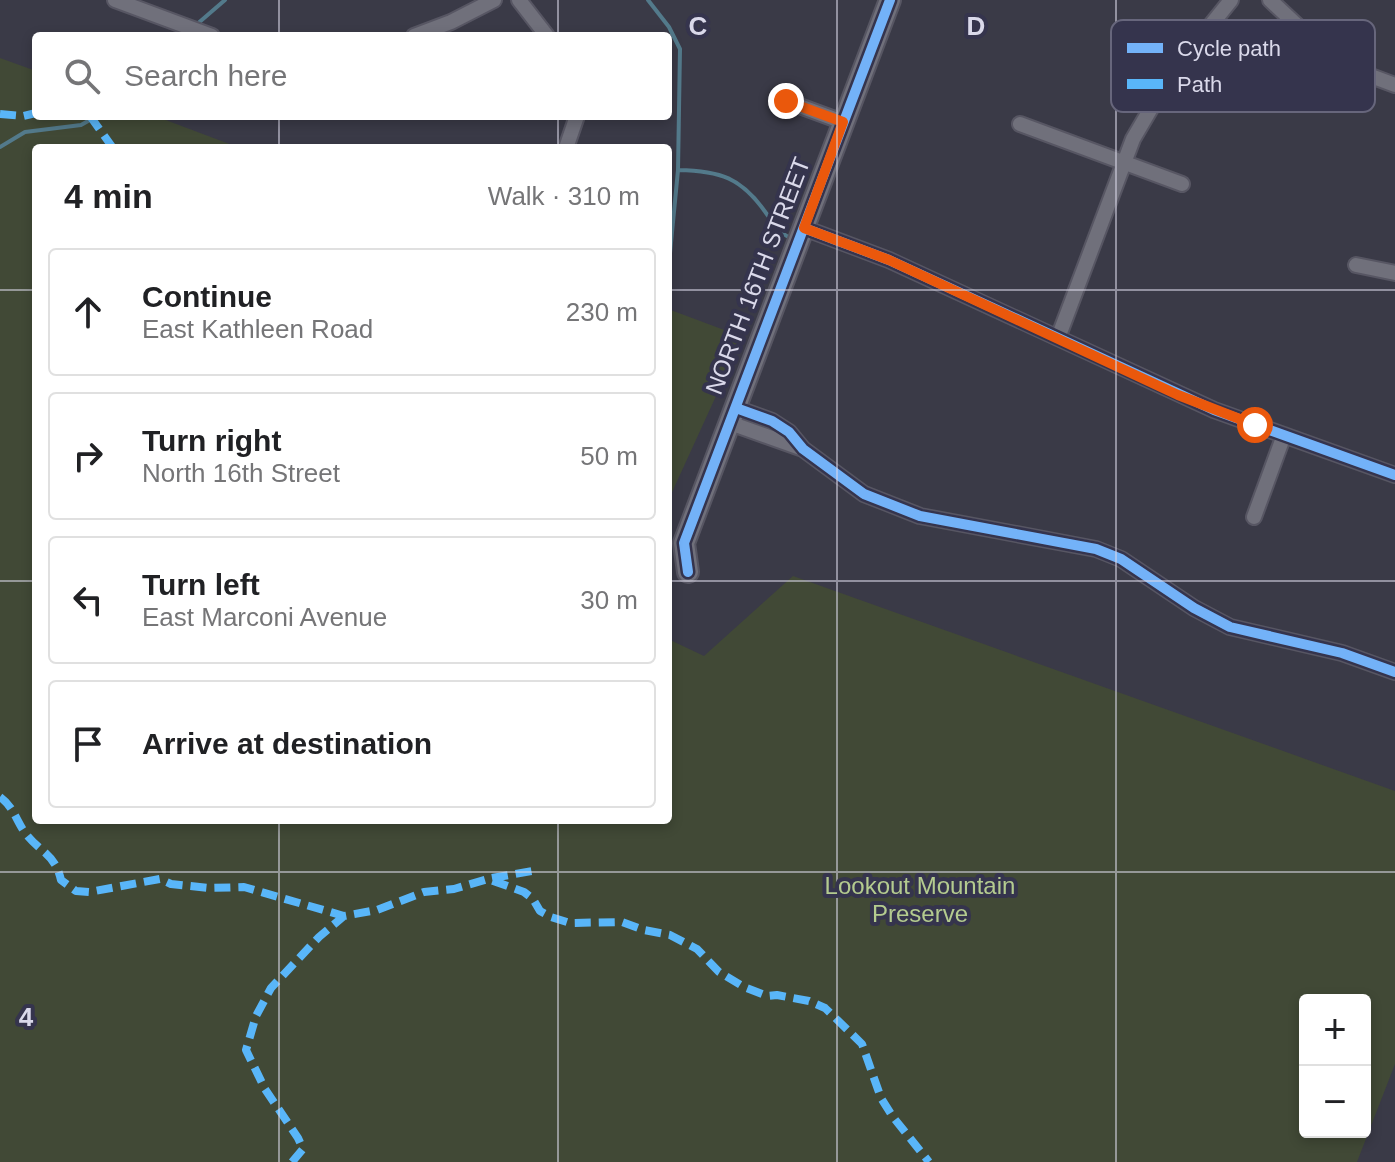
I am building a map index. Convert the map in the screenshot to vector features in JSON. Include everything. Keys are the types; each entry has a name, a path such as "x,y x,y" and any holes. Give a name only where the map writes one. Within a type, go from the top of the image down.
{"street":[{"path":"115,0 201,32"},
{"path":"425,32 494,0"},
{"path":"519,0 544,32"},
{"name":"NORTH 16TH STREET","path":"688,572 684,543 743,419 804,228 890,0"},
{"path":"1215,20 1231,0"},
{"path":"1270,0 1291,20"},
{"path":"1375,78 1395,85"},
{"path":"786,101 843,122"},
{"path":"1058,338 1133,139 1148,112"},
{"path":"567,144 576,120"},
{"path":"1020,124 1182,184"},
{"path":"804,228 889,260 1178,395 1395,475"},
{"path":"1356,265 1395,273"},
{"path":"743,419 780,434 853,487 893,506 920,516 1096,549 1121,559 1194,608 1230,627 1331,650 1395,672"},
{"path":"1254,517 1284,435"}],"green space":[{"name":"Lookout Mountain Preserve","path":"0,58 32,70 32,120 166,120 229,144 32,144 32,824 672,824 672,641 704,656 793,576 1395,791 1395,1064 1371,1126 1371,994 1299,994 1299,1138 1366,1138 1357,1162 0,1162"},
{"path":"672,310 743,337 672,492"}],"waterway":[{"path":"196,25 225,0"},
{"path":"648,0 672,32"},
{"path":"672,33 680,49 678,170 672,232"},
{"path":"0,147 25,132 81,125 90,120"},
{"path":"678,170 706,172 728,178 748,191 780,231 793,239"}],"marked path":[{"path":"0,114 32,114"},
{"path":"93,120 110,144"},
{"path":"0,797 26,834 51,859 61,880 76,891 89,892 160,879 171,884 209,888 244,887 344,916 377,910 424,892 454,889 488,879 524,892 540,911 570,923 622,922 670,935 697,949 719,972 744,987 767,996 809,1001 825,1008 862,1044 881,1098 929,1162"},
{"path":"492,878 532,871"},
{"path":"292,1162 303,1149 265,1089 246,1050 256,1016 271,988 319,937 344,916"}],"cycle path":[{"path":"688,572 684,543 890,0"},
{"path":"804,228 889,260 1214,410 1395,475"},
{"path":"736,408 772,421 789,432 803,449 864,494 920,516 1096,549 1121,559 1194,608 1230,627 1342,653 1395,672"}],"route":[{"path":"786,101 843,122 804,228 889,260 1178,395 1255,425"}]}
